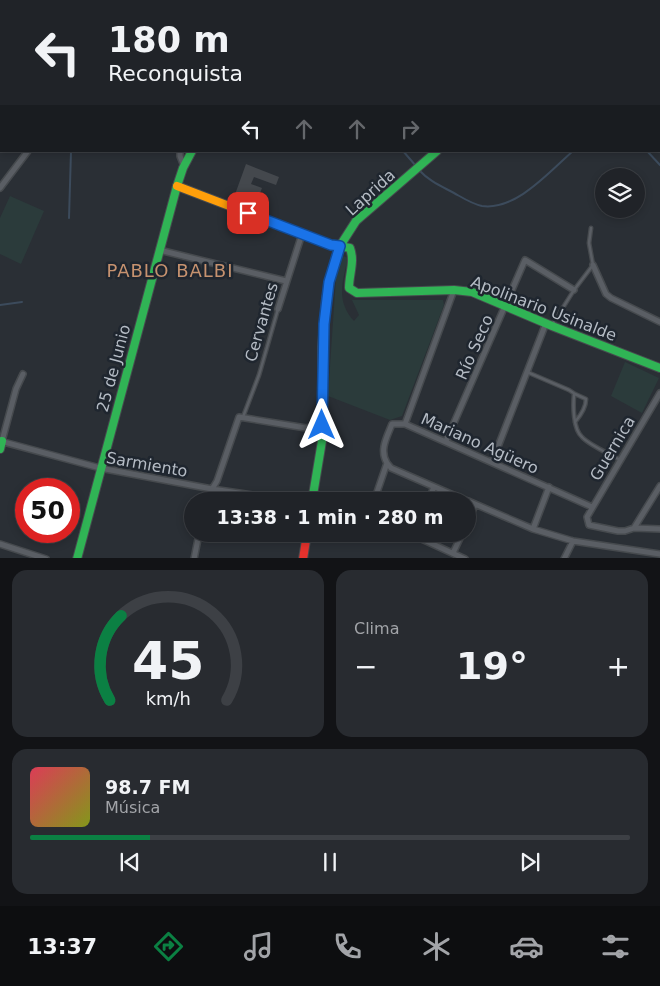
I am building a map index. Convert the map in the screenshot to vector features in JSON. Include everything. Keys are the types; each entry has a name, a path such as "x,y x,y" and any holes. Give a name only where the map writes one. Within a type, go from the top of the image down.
{"street":[{"path":"0,188 27,152"},
{"path":"180,152 184,166"},
{"name":"25 de Junio","path":"77,558 176,186 191,152"},
{"name":"Laprida","path":"314,492 322,441 324,324 329,282 340,246 356,221 435,153"},
{"path":"176,186 331,245 340,246"},
{"name":"Cervantes","path":"278,309 302,234"},
{"name":"Apolinario Usinalde","path":"340,246 350,248 352,252 353,260 348,282 349,288 353,292 454,290 472,292 660,368"},
{"path":"158,250 286,281"},
{"name":"Río Seco","path":"446,441 525,260 574,290"},
{"path":"593,265 606,294 660,322"},
{"name":"Mariano Agüero","path":"454,290 405,424 592,507"},
{"path":"492,462 527,372 549,324"},
{"path":"1,443 16,389 23,374"},
{"name":"Guernica","path":"634,528 618,531 598,528 589,525 587,517 660,393"},
{"path":"241,417 306,428 322,425"},
{"name":"Cervantes","path":"210,492 217,481 241,417"},
{"path":"405,424 392,424 383,452 387,463 392,468 447,492"},
{"name":"Sarmiento","path":"1,443 100,468 232,492"},
{"path":"377,492 387,463"},
{"path":"432,492 434,486"},
{"path":"660,486 634,528 660,529"},
{"path":"532,529 549,487"},
{"path":"476,505 532,529 573,541 652,556 660,554"},
{"path":"564,558 573,541"},
{"path":"194,558 197,542"},
{"path":"303,558 306,542"},
{"path":"430,542 465,558"},
{"path":"453,553 458,542"},
{"path":"0,544 46,558"}],"lane":[{"path":"549,324 593,265 589,243 591,228"},
{"name":"Cervantes","path":"241,417 259,375 278,309"},
{"path":"527,372 586,399 586,404 575,422"},
{"path":"574,394 575,422 580,436 620,460"}],"shaded area":[{"path":"10,196 44,211 21,264 0,254 0,218"},
{"path":"341,255 348,258 342,291 343,299 348,314 354,321 359,315 352,300 443,300 444,305 402,416 390,420 328,396 336,278"},
{"path":"625,362 659,378 642,413 611,396"}],"building":[{"path":"246,164 279,177 276,185 254,177 251,184 262,188 256,204 253,203 252,207 233,200"}],"waterway":[{"path":"69,218 71,152"},
{"path":"404,152 416,166"},
{"path":"419,170 435,183 471,202 482,206 495,206 520,196 532,188 572,152"},
{"path":"648,152 660,165"},
{"path":"0,305 22,302"}],"traffic: fast":[{"path":"77,558 177,186 183,168 191,152"},
{"path":"314,492 322,441 322,347 326,299 340,246 356,221 436,152"},
{"path":"339,246 350,248 352,263 349,288 357,293 454,290 472,292 552,326 660,368"},
{"path":"0,449 2,441"}],"traffic: slow":[{"path":"177,186 331,245 339,246"}],"traffic: jam":[{"path":"303,558 306,542"}],"district":[{"name":"PABLO BALBI","path":"170,271"}],"route":[{"path":"248,213 331,245 340,246 326,299 322,347 322,425"}]}
